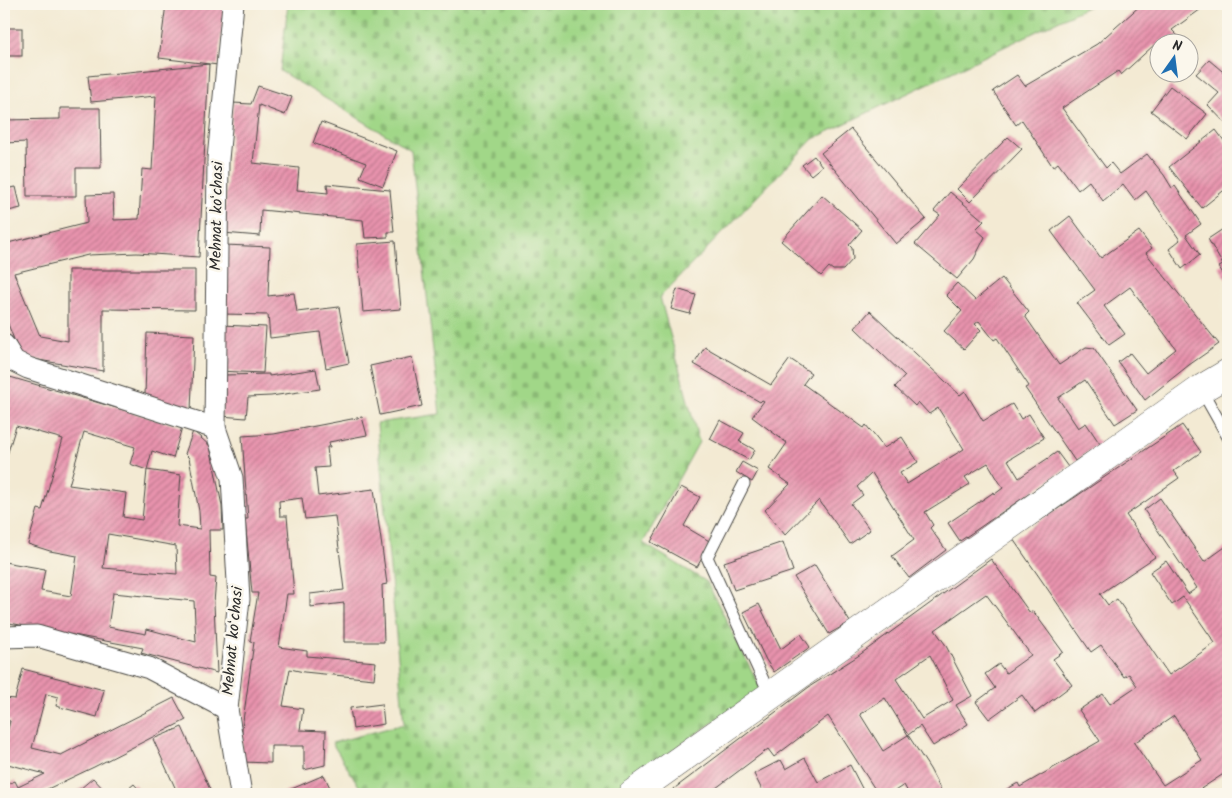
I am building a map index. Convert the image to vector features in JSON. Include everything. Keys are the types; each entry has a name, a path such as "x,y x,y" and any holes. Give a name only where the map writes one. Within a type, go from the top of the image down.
{"street":[{"name":"Mehnat koʻchasi","path":"233,4 218,159 215,428 232,478 239,599 226,709 241,794"},
{"path":"4,345 14,360 28,368 215,428"},
{"path":"632,794 1201,389 1228,373"},
{"path":"4,637 37,636 149,668 226,709"}],"lane":[{"path":"1201,389 1228,437"},
{"path":"744,484 707,557 770,695"}],"green space":[{"path":"288,4 1093,4 813,139 660,297 699,442 643,543 707,582 761,689 610,794 364,794 332,743 404,724 377,423 440,414 411,150 280,71"}],"building":[{"path":"166,4 195,6 195,4 225,4 218,65 159,58"},
{"path":"1142,4 1208,4 1172,30 1174,32 1150,32 1150,49 1121,75 1118,71 1062,108 1106,168 1111,163 1120,174 1147,154 1172,188 1175,186 1201,224 1186,235 1200,255 1182,269 1169,249 1180,240 1146,191 1135,200 1123,184 1103,201 1089,181 1078,190 1058,163 1053,167 1022,120 1016,125 993,91 1017,75 1025,86 1097,44"},
{"path":"4,28 22,28 22,56 4,56"},
{"path":"1209,60 1228,76 1228,126 1208,105 1219,93 1200,77 1200,70"},
{"path":"209,64 199,257 137,253 88,255 14,273 40,336 68,341 68,270 195,270 195,310 103,309 103,371 21,357 4,314 4,244 87,223 86,195 113,194 114,220 139,219 142,169 152,170 156,96 91,102 88,76"},
{"path":"258,86 292,97 285,115 259,105 253,163 299,168 297,190 328,193 327,184 390,190 394,232 388,232 388,237 365,238 363,220 261,210 260,236 223,233 233,103 251,104"},
{"path":"1170,86 1207,114 1187,139 1151,111"},
{"path":"60,108 100,108 101,168 76,168 76,196 27,196 26,142 4,143 4,120 60,119"},
{"path":"321,122 397,151 383,186 360,177 366,163 313,143"},
{"path":"851,129 926,219 896,244 821,153"},
{"path":"1216,130 1228,146 1228,187 1202,208 1169,167"},
{"path":"1008,137 1022,149 970,202 957,189"},
{"path":"814,156 822,166 811,175 802,165"},
{"path":"16,187 21,208 4,212 4,189"},
{"path":"950,192 984,221 976,229 985,237 974,259 957,279 915,244 940,215 934,211"},
{"path":"822,195 862,230 849,245 852,248 853,259 843,270 833,270 829,267 821,276 781,241"},
{"path":"1070,216 1101,258 1139,231 1152,248 1146,253 1219,344 1145,400 1118,362 1130,353 1146,373 1176,349 1130,287 1104,306 1125,334 1109,345 1077,303 1095,290 1051,231"},
{"path":"1223,229 1228,238 1228,282 1219,267 1223,265 1208,239"},
{"path":"395,241 401,309 363,312 357,244"},
{"path":"225,245 270,247 268,296 294,293 297,312 339,307 349,363 326,368 320,332 270,338 268,315 223,314"},
{"path":"1002,278 1029,312 1025,316 1059,365 1086,347 1094,348 1137,410 1115,424 1085,380 1058,398 1078,428 1086,423 1100,444 1075,461 1025,388 1029,386 997,338 994,340 979,321 975,324 981,330 964,349 944,331 962,311 946,295 957,283 975,300"},
{"path":"677,289 696,295 690,314 671,309"},
{"path":"870,311 960,395 965,391 983,421 1012,404 1021,419 1029,414 1044,438 1008,460 1019,478 1057,452 1068,467 960,541 948,523 1003,488 988,463 965,477 970,484 925,512 933,525 930,528 946,550 909,578 892,556 914,540 872,473 857,487 863,495 851,504 870,530 850,544 819,500 785,535 765,510 790,484 769,469 787,443 752,417 764,401 760,402 694,364 705,347 771,385 790,359 811,373 803,384 864,428 866,425 884,448 902,437 918,462 900,473 907,484 964,449 938,408 929,414 918,402 915,406 895,387 905,376 855,328"},
{"path":"220,325 266,327 263,373 218,371"},
{"path":"147,333 194,335 191,411 145,395"},
{"path":"412,357 422,406 380,415 370,366"},
{"path":"316,369 320,389 271,396 248,397 246,418 221,416 224,375 269,374 269,376"},
{"path":"10,377 182,427 173,458 152,451 147,470 181,475 177,526 200,529 199,511 189,458 185,454 193,431 210,446 222,506 223,530 209,530 210,577 216,578 214,603 217,673 141,653 143,648 4,622 4,562 45,569 41,591 71,596 77,556 50,551 28,544 38,509 42,510 63,439 16,426 4,465 4,383 8,385","holes":["84,432 135,447 130,464 147,470 142,520 123,517 126,493 69,485","108,534 176,546 177,574 103,568","113,593 194,601 196,642 147,629 146,634 108,627"]},
{"path":"362,417 367,435 329,442 330,447 327,447 329,467 315,468 318,496 374,489 387,584 382,585 384,642 344,642 344,603 310,607 310,594 344,590 335,516 305,519 302,498 279,501 280,516 287,516 294,594 287,594 279,647 307,651 307,656 376,662 374,679 290,669 283,706 303,709 300,730 326,731 325,765 304,770 304,746 271,746 271,763 242,762 242,728 254,642 250,641 258,593 252,593 245,519 248,519 242,436 274,434"},
{"path":"720,420 744,433 739,441 755,450 749,460 710,439"},
{"path":"1182,425 1201,452 1174,471 1179,478 1126,515 1155,557 1100,594 1108,605 1117,599 1169,675 1215,643 1183,597 1172,605 1150,572 1166,561 1188,594 1197,588 1144,510 1160,498 1204,562 1228,545 1228,628 1226,629 1228,632 1228,778 1225,773 1193,794 1106,794 1104,791 1099,794 998,794 1018,783 1020,787 1100,741 1079,710 1103,694 1110,704 1137,686 1129,674 1124,677 1101,645 1091,652 1013,539","holes":["1174,716 1202,760 1163,785 1134,743"]},
{"path":"742,462 758,471 752,482 736,472"},
{"path":"681,487 700,497 684,526 711,542 697,567 651,542"},
{"path":"783,542 793,571 734,590 724,562"},
{"path":"991,559 1030,613 1033,611 1063,652 1053,659 1072,685 1035,713 1022,695 989,719 976,702 995,688 985,674 999,664 1006,673 1031,655 986,594 935,630 945,644 972,696 956,705 968,724 933,746 920,726 908,735 930,769 943,794 909,794 904,785 890,794 878,794 828,716 774,757 768,749 708,794 667,794 809,687 858,656","holes":["930,655 953,700 922,719 896,679","885,698 908,735 883,751 860,714"]},
{"path":"815,565 850,622 829,634 794,577"},
{"path":"759,604 781,649 801,634 810,647 774,672 766,660 743,612"},
{"path":"23,669 104,690 97,717 56,706 58,697 46,694 32,748 61,755 174,698 186,720 37,794 4,794 4,786 15,781 18,787 45,774 4,763 4,745 10,721 4,720 4,698 15,699"},
{"path":"382,704 384,724 353,729 350,708"},
{"path":"182,727 212,794 178,794 153,739"},
{"path":"805,758 818,782 850,765 865,794 764,794 754,774 781,760 786,769"},
{"path":"324,775 333,794 280,794"},
{"path":"93,778 108,794 74,794"},
{"path":"134,784 143,794 122,794"}]}
